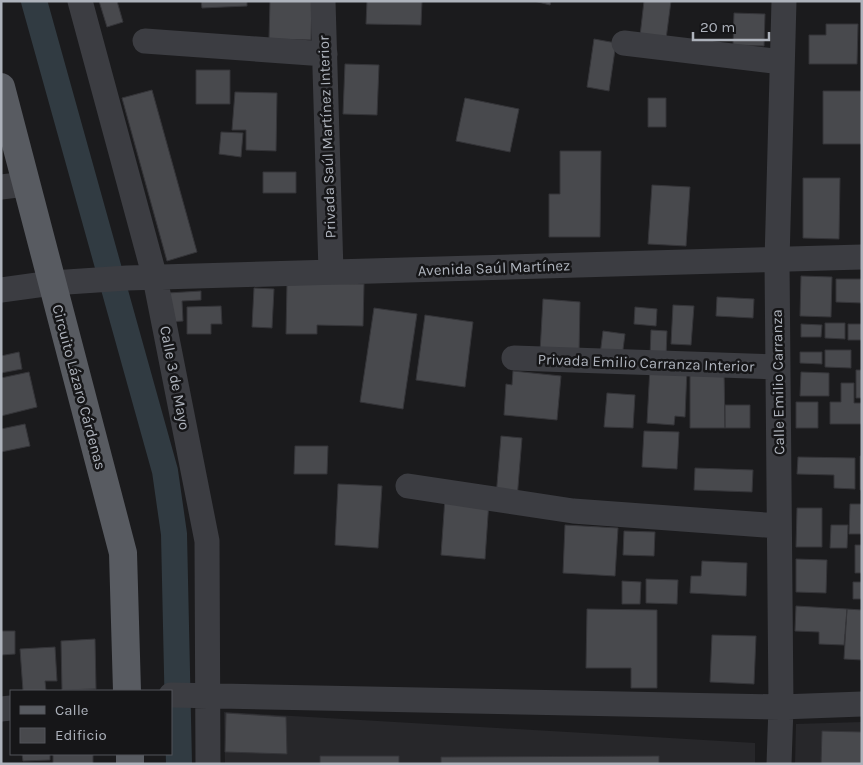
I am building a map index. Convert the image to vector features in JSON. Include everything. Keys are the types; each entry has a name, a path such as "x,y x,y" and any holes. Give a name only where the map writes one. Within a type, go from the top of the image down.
{"main road":[{"name":"Circuito Lázaro Cárdenas","path":"1,87 14,186 52,284 123,553 128,690"}],"street":[{"name":"Calle 3 de Mayo","path":"80,1 155,278 206,542 190,695 208,764"},
{"name":"Privada Saúl Martínez Interior","path":"323,1 331,272"},
{"name":"Calle Emilio Carranza","path":"778,764 781,707 777,261 784,1"},
{"path":"145,41 325,54"},
{"path":"624,43 782,62"},
{"name":"Avenida Saúl Martínez","path":"1,290 127,278 777,261 862,257"},
{"name":"Privada Emilio Carranza Interior","path":"514,358 777,367"},
{"path":"408,486 573,511 779,526"},
{"path":"190,695 781,707 862,704"}],"shaded area":[{"path":"224,712 755,743 755,764 225,764"},
{"path":"862,722 862,764 795,764 796,724"}],"building":[{"path":"99,1 117,1 123,22 107,27"},
{"path":"201,1 247,1 247,6 202,8"},
{"path":"270,1 312,1 311,40 269,39"},
{"path":"367,1 422,1 421,25 366,24"},
{"path":"534,1 551,1 550,5"},
{"path":"644,1 671,1 666,39 640,36"},
{"path":"734,13 765,14 764,46 733,45"},
{"path":"826,24 858,24 857,64 809,64 809,35 826,35"},
{"path":"594,39 616,43 609,91 587,87"},
{"path":"345,64 379,65 377,115 343,114"},
{"path":"196,70 230,70 230,104 196,104"},
{"path":"152,90 197,252 167,261 122,98"},
{"path":"823,91 862,91 862,144 823,144"},
{"path":"235,92 277,93 276,151 246,150 246,130 232,130"},
{"path":"465,98 519,109 510,152 456,141"},
{"path":"648,98 666,98 666,127 648,127"},
{"path":"221,132 243,133 241,157 219,154"},
{"path":"560,151 601,151 600,237 549,237 549,194 560,194"},
{"path":"263,172 296,172 296,193 263,193"},
{"path":"803,178 840,178 839,239 803,238"},
{"path":"652,185 690,187 686,246 648,244"},
{"path":"801,276 832,277 831,317 800,316"},
{"path":"836,279 862,279 862,303 836,302"},
{"path":"287,283 364,284 363,326 317,325 317,334 286,334"},
{"path":"254,288 274,289 272,328 252,327"},
{"path":"201,291 201,300 182,301 183,321 170,322 168,293"},
{"path":"717,297 754,299 753,318 716,316"},
{"path":"543,299 580,302 579,354 540,352"},
{"path":"673,305 694,306 691,345 671,344"},
{"path":"221,306 222,324 211,324 211,334 187,334 187,307"},
{"path":"635,307 657,309 656,326 634,324"},
{"path":"374,308 417,314 403,409 360,402"},
{"path":"425,315 473,322 465,387 416,380"},
{"path":"825,323 845,323 845,339 825,338"},
{"path":"801,324 822,325 821,337 801,337"},
{"path":"848,324 862,324 862,340 848,340"},
{"path":"651,330 667,331 666,356 650,356"},
{"path":"603,331 625,334 622,357 600,355"},
{"path":"825,350 851,350 851,368 825,367"},
{"path":"19,352 22,369 1,373 1,356"},
{"path":"800,352 822,352 822,364 800,363"},
{"path":"650,367 687,369 685,417 675,416 674,425 647,423"},
{"path":"690,370 724,370 725,428 690,428"},
{"path":"856,370 862,370 862,398 856,398"},
{"path":"513,371 561,376 557,420 504,415 506,384 512,385"},
{"path":"29,372 37,407 1,416 1,378"},
{"path":"801,372 829,373 829,396 800,396"},
{"path":"841,383 854,383 854,403 862,403 862,424 830,424 830,402 841,402"},
{"path":"607,393 635,395 633,428 604,427"},
{"path":"796,402 818,402 818,428 796,428"},
{"path":"725,405 750,405 750,428 725,428"},
{"path":"25,424 30,446 1,452 1,429"},
{"path":"644,431 679,432 677,469 642,467"},
{"path":"501,436 522,438 517,499 496,497"},
{"path":"295,446 328,446 327,474 294,474"},
{"path":"860,456 862,456 862,490 860,490"},
{"path":"798,457 855,458 855,489 834,488 834,475 797,474"},
{"path":"695,468 753,470 752,492 694,490"},
{"path":"338,484 382,486 378,548 335,545"},
{"path":"445,498 489,501 485,559 441,555"},
{"path":"850,504 862,504 862,534 849,534"},
{"path":"797,508 822,508 822,547 796,547"},
{"path":"565,525 618,528 615,576 563,573"},
{"path":"831,525 848,525 847,548 830,548"},
{"path":"624,531 655,532 654,556 623,555"},
{"path":"855,545 862,545 862,573 855,573"},
{"path":"796,559 827,560 826,593 796,592"},
{"path":"702,561 747,563 746,596 690,593 691,576 701,576"},
{"path":"646,579 678,580 677,604 646,603"},
{"path":"622,581 641,582 640,604 622,604"},
{"path":"853,582 862,582 862,599 853,599"},
{"path":"796,606 847,609 844,645 819,644 819,632 795,631"},
{"path":"587,609 657,610 657,688 631,688 631,668 586,668"},
{"path":"847,609 862,610 862,660 844,659"},
{"path":"1,631 15,631 15,654 1,655"},
{"path":"712,635 756,636 754,684 710,682"},
{"path":"95,639 96,689 62,690 61,641"},
{"path":"55,647 57,681 45,681 46,690 23,690 20,649"},
{"path":"226,713 286,717 287,754 225,752"},
{"path":"822,731 862,732 862,764 821,764"},
{"path":"22,755 50,755 50,760 23,761"},
{"path":"53,755 93,755 93,764 53,764"},
{"path":"320,756 399,756 399,764 320,764"},
{"path":"659,756 659,764 441,764 441,757"}],"waterway":[{"path":"34,1 165,471 174,534 179,764"}]}
